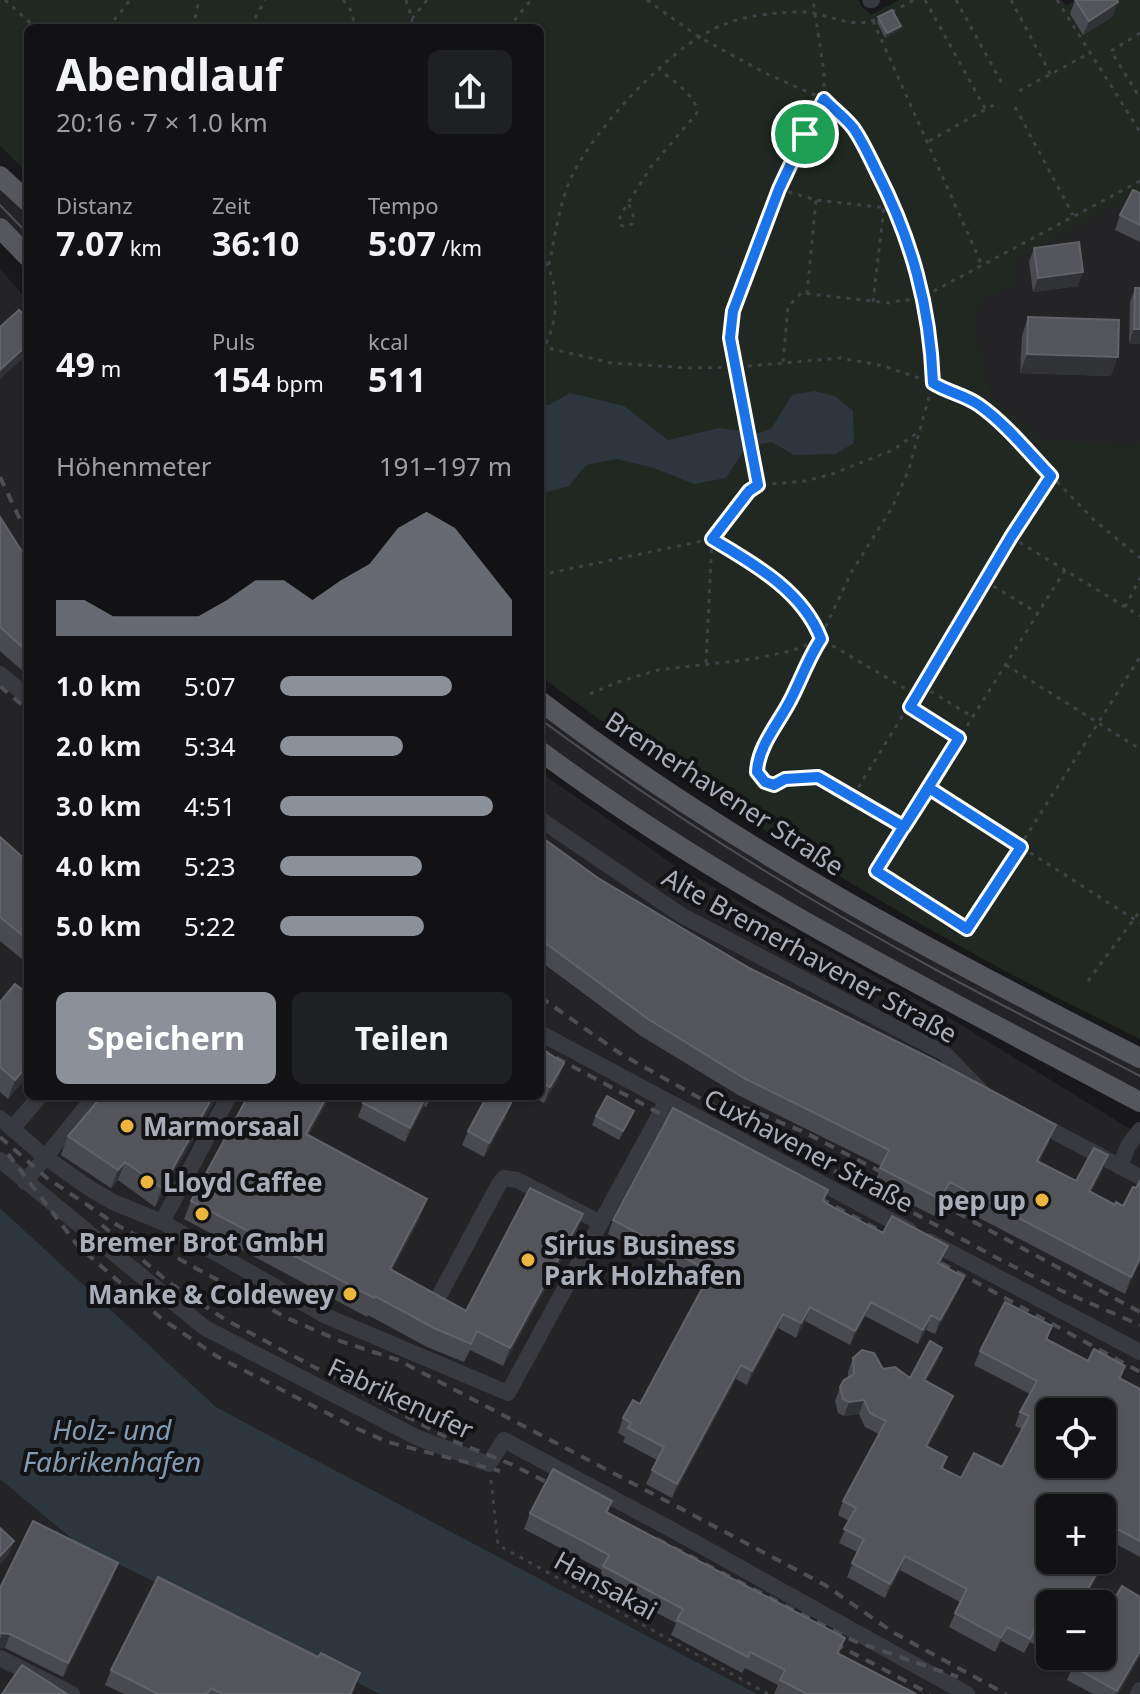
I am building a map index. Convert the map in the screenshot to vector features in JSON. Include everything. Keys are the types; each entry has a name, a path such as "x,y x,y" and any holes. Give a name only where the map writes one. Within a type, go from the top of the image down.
{"main road":[{"path":"0,176 24,198"},
{"path":"0,228 24,253"},
{"name":"Bremerhavener Straße","path":"544,704 679,798 815,884 956,964 1140,1058"},
{"path":"544,754 664,836 803,922 1041,1052 1140,1102"}],"street":[{"path":"1,677 24,694"},
{"name":"Alte Bremerhavener Straße","path":"544,822 681,915 944,1053 987,1097 1140,1177"},
{"name":"Cuxhavener Straße","path":"544,1035 1140,1352"},
{"path":"6,1124 35,1100"},
{"path":"25,1182 92,1100"},
{"path":"162,1222 227,1100"},
{"path":"439,1296 504,1178 517,1180 601,1223 667,1101"},
{"name":"Fabrikenufer","path":"6,1124 89,1188 162,1222 326,1316 508,1393 601,1223"},
{"path":"1120,1167 1128,1146 1140,1130"},
{"name":"Fabrikenufer","path":"0,1160 205,1328 418,1438 489,1464 504,1440 967,1694"},
{"path":"0,1658 72,1694"}],"path":[{"path":"5,0 32,24"},
{"path":"111,24 130,0"},
{"path":"194,24 199,0"},
{"path":"343,0 355,24"},
{"path":"406,0 412,24"},
{"path":"412,19 427,0"},
{"path":"511,24 531,0"},
{"path":"647,0 699,37 765,73 824,99 854,128 896,209 911,248 924,295 932,345 933,383 921,430 892,508 852,571 791,699 757,758 757,772 765,782 774,785 785,779 818,777 904,827"},
{"path":"758,485 730,338 733,311 779,189 824,99 824,72 813,0"},
{"path":"544,345 551,336 555,315 549,265 559,216 572,176 620,108 659,69 699,37 721,26 764,14 816,13 852,24 873,21 914,0"},
{"path":"925,0 986,110"},
{"path":"956,0 1004,87"},
{"path":"1011,0 1051,75"},
{"path":"1057,0 1140,132"},
{"path":"254,24 263,1"},
{"path":"873,21 929,141 981,264"},
{"path":"1140,33 1111,51 1140,98"},
{"path":"1019,91 1091,53"},
{"path":"629,204 634,218 632,224 626,227 620,225 619,220 651,167 697,113 694,100 659,69"},
{"path":"929,141 999,102"},
{"path":"1015,107 1073,215"},
{"path":"783,364 788,307 801,293 873,302 917,300 1140,181"},
{"path":"779,189 816,200 896,209"},
{"path":"807,294 816,200"},
{"path":"873,302 884,207"},
{"path":"544,259 549,265"},
{"path":"544,347 611,363 737,367 841,358 884,366 933,383 946,392 976,403 1005,428 1093,519 1140,558"},
{"path":"706,663 712,539 749,491 758,485 806,481 832,474 893,450 921,430"},
{"path":"853,796 1051,476"},
{"path":"1011,537 1140,616"},
{"path":"544,574 712,539 755,565 789,593 814,621 821,639 916,695"},
{"path":"1065,570 876,871 967,929 1140,657"},
{"path":"1125,607 1140,578"},
{"path":"985,581 1039,614"},
{"path":"590,694 658,670 752,659 791,651 821,639"},
{"path":"1006,665 1140,749"},
{"path":"922,686 973,717"},
{"path":"910,707 959,738"},
{"path":"929,788 1140,923"},
{"path":"1088,981 1140,911"},
{"name":"Hansakai","path":"489,1464 498,1545 768,1694"}],"shaded area":[{"path":"0,0 859,0 871,15 899,0 1062,0 1066,6 1076,0 1140,0 1140,202 1130,197 1016,260 1017,283 982,301 974,324 992,398 1044,440 1140,442 1140,1039 994,965 819,864 706,792 544,679 544,24 24,24 24,169 0,146"},
{"path":"0,184 24,207 24,242 0,217"},
{"path":"1140,191 1140,461 1043,455 973,392 951,295"},
{"path":"0,269 24,296 24,1100 544,1100 544,775 677,867 940,1012 1140,1135 1140,1694 757,1694 216,1407 0,1208"},
{"path":"544,713 791,879 975,984 1140,1068 1140,1094 763,890 544,745"},
{"path":"0,1479 78,1544 380,1694 0,1694"}],"water":[{"path":"814,391 835,396 853,411 854,443 836,454 794,455 772,442 746,447 726,478 694,484 654,468 617,459 586,465 569,486 544,493 544,405 570,393 624,406 668,440 719,428 759,433 771,429 792,395"},
{"name":"Holz- und Fabrikenhafen","path":"0,1208 216,1407 757,1694 380,1694 78,1544 0,1479"}],"building":[{"path":"1075,0 1117,0 1118,2 1089,21"},
{"path":"892,10 901,26 887,33 878,17"},
{"path":"1133,190 1140,193 1140,225 1120,215"},
{"path":"1079,242 1083,272 1038,278 1034,248"},
{"path":"1135,288 1140,288 1140,329 1134,329"},
{"path":"19,310 24,315 24,348 0,370 0,327"},
{"path":"1028,317 1119,320 1118,357 1027,354"},
{"path":"0,517 24,555 24,648 0,627"},
{"path":"0,837 24,858 24,937 0,917"},
{"path":"544,839 598,878 751,969 1056,1125 1037,1161 1076,1181 1094,1148 1108,1155 1089,1191 1123,1206 1133,1187 1136,1188 1140,1181 1140,1258 1131,1277 950,1182 940,1199 880,1168 889,1150 744,1078 648,1019 544,942"},
{"path":"15,984 24,991 24,1070 15,1080 0,1067 0,1002"},
{"path":"544,1050 564,1063 550,1087 544,1083"},
{"path":"607,1096 634,1111 623,1131 596,1116"},
{"path":"99,1100 211,1100 162,1188 125,1162 118,1170 68,1136"},
{"path":"246,1100 325,1100 306,1134 427,1199 390,1269 466,1311 530,1188 583,1214 510,1348 477,1331 471,1344 434,1328 191,1201"},
{"path":"365,1100 424,1100 410,1128 363,1103"},
{"path":"485,1100 511,1103 489,1143 468,1131"},
{"path":"673,1108 828,1190 823,1200 825,1203 883,1233 892,1216 948,1246 938,1263 964,1277 940,1320 931,1315 923,1330 871,1302 855,1331 810,1307 801,1323 783,1314 752,1371 741,1365 677,1484 652,1470 664,1447 628,1428 631,1423 623,1418 633,1400 640,1404 711,1272 613,1220"},
{"path":"1005,1302 1052,1326 1046,1339 1088,1361 1094,1349 1125,1366 1119,1378 1140,1389 1140,1541 1116,1528 1116,1494 1036,1494 1036,1574 1096,1574 1087,1590 1036,1590 1036,1629 1030,1639 1007,1627 1001,1638 955,1613 967,1589 905,1556 890,1584 852,1563 864,1539 844,1529 856,1508 843,1501 886,1421 870,1413 864,1400 849,1402 843,1399 840,1387 844,1380 854,1374 853,1358 862,1350 874,1353 883,1369 895,1367 910,1378 930,1341 942,1348 924,1380 953,1396 926,1446 947,1457 941,1468 961,1478 974,1453 1002,1467 1029,1416 1020,1412 1037,1381 980,1351"},
{"path":"553,1469 612,1501 606,1512 845,1638 837,1653 916,1694 807,1694 780,1680 785,1670 750,1652 748,1657 677,1620 683,1609 603,1566 609,1555 530,1513"},
{"path":"33,1521 118,1563 68,1663 10,1634 0,1633 0,1588"},
{"path":"0,1528 14,1541 0,1556"},
{"path":"158,1577 318,1657 321,1653 360,1673 350,1694 223,1694 211,1688 207,1694 158,1694 111,1670"},
{"path":"1122,1586 1140,1597 1140,1651 1117,1691 1079,1670 1116,1670 1116,1596"},
{"path":"22,1665 67,1694 2,1694"}],"tram line":[{"path":"0,205 24,230"},
{"path":"544,722 686,821 786,884 940,972 1140,1076"}],"railway":[{"path":"0,477 24,528"},
{"path":"0,686 24,707"},
{"path":"544,1000 621,1054 703,1100 999,1259 1140,1325"},
{"path":"544,1051 687,1128"},
{"path":"726,1100 804,1132 881,1172"},
{"path":"0,1137 47,1178 117,1225 287,1318 340,1341 398,1360 693,1515 825,1585 894,1633 1006,1694"},
{"path":"8,1154 78,1246 162,1319 218,1357 388,1442 500,1471"},
{"path":"804,1190 885,1233"},
{"path":"941,1204 1140,1312"},
{"path":"102,1225 168,1282 226,1320 453,1441 511,1464 568,1493"},
{"path":"941,1263 1140,1372"},
{"path":"657,1539 854,1641 958,1677"},
{"path":"834,1643 930,1694"}],"place":[{"name":"Marmorsaal","path":"127,1126"},
{"name":"Lloyd Caffee","path":"147,1182"},
{"name":"pep up","path":"1042,1200"},
{"name":"Bremer Brot GmbH","path":"202,1214"},
{"name":"Sirius Business Park Holzhafen","path":"528,1260"},
{"name":"Manke & Coldewey","path":"350,1294"}],"route":[{"path":"805,134 779,189 733,311 730,338 758,485 749,491 712,539 755,565 789,593 814,621 821,639 757,758 757,772 765,782 774,785 785,779 818,777 904,827 929,788 1021,847 967,929 876,871 929,788 959,738 910,707 1051,476 976,403 946,392 933,383 932,345 924,295 911,248 896,209 854,128 824,99 805,134"}]}
